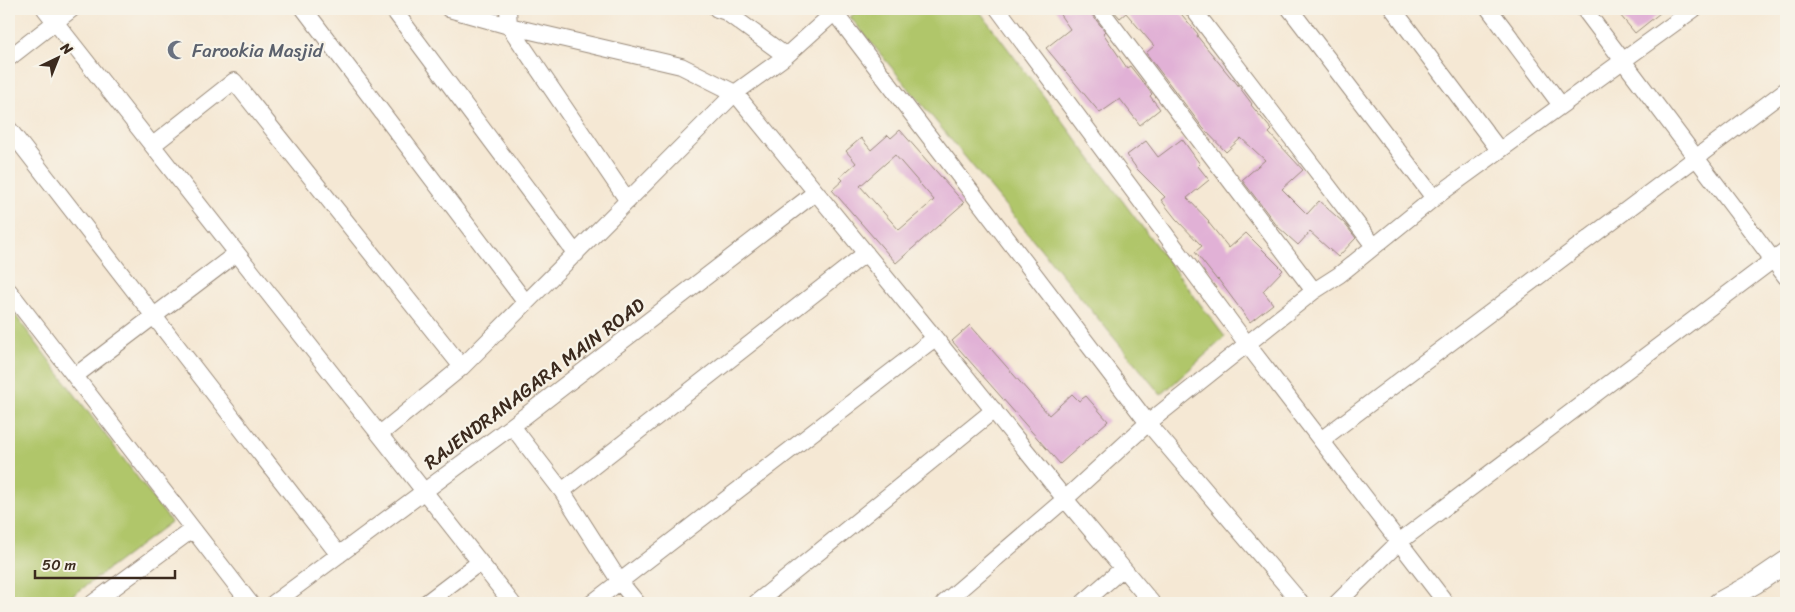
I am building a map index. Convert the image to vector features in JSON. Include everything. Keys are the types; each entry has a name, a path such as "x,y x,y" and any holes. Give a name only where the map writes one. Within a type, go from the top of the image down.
{"street":[{"path":"9,58 50,15 72,9"},
{"path":"304,9 526,302"},
{"path":"393,9 576,254"},
{"path":"449,9 509,26 681,66 735,93 936,338 1064,499 1152,603"},
{"path":"508,9 509,26 628,202"},
{"path":"717,9 726,12 786,56"},
{"path":"998,9 1247,344 1446,603"},
{"path":"1100,9 1314,292"},
{"path":"1193,9 1374,246"},
{"path":"1290,9 1434,198"},
{"path":"1393,9 1499,150"},
{"path":"1490,9 1561,105"},
{"path":"1584,9 1696,158 1780,255 1786,278"},
{"path":"380,434 462,367 735,93 786,56 834,10 1148,423 1301,603"},
{"path":"944,603 1148,423 1247,344 1339,275 1434,198 1687,11"},
{"path":"50,15 512,603"},
{"path":"153,145 234,81 462,367"},
{"path":"1320,440 1461,336 1786,90"},
{"path":"9,129 339,555"},
{"name":"RAJENDRANAGARA MAIN ROAD","path":"274,603 512,426 816,192"},
{"path":"75,376 237,253"},
{"path":"562,491 866,253"},
{"path":"1337,603 1399,542 1780,255"},
{"path":"9,291 250,603"},
{"path":"592,603 936,338"},
{"path":"756,603 994,410"},
{"path":"512,426 562,491 620,582 637,603"},
{"path":"102,601 193,529"},
{"path":"426,603 480,562"},
{"path":"1719,603 1755,583 1786,562"},
{"path":"1083,603 1122,569"}],"green space":[{"path":"860,9 978,9 1225,337 1161,395 850,17"},
{"path":"9,307 171,522 63,603 9,603"}],"building":[{"path":"1056,9 1090,9 1092,15 1105,31 1103,33 1127,68 1130,66 1152,94 1150,96 1160,109 1140,125 1120,99 1100,113 1046,48 1070,29"},
{"path":"1112,9 1177,9 1272,130 1269,133 1303,170 1282,189 1307,214 1319,201 1344,223 1356,238 1338,257 1310,232 1298,245 1278,227 1242,180 1265,160 1241,138 1226,152 1203,128 1146,53 1154,46 1126,13 1120,18"},
{"path":"1615,9 1665,9 1635,33"},
{"path":"900,130 964,203 896,263 832,190 843,180 840,177 856,163 846,151 861,138 871,150 888,135 891,138","holes":["895,155 934,200 899,230 860,186"]},
{"path":"1182,139 1209,180 1187,198 1209,221 1229,248 1246,233 1283,270 1263,291 1273,304 1250,322 1195,252 1202,246 1176,219 1161,200 1165,197 1137,169 1127,155 1146,141 1158,157"},
{"path":"970,325 1049,415 1072,394 1079,401 1086,396 1108,421 1060,464 952,341"}],"place":[{"name":"Farookia Masjid","path":"177,50"}]}
